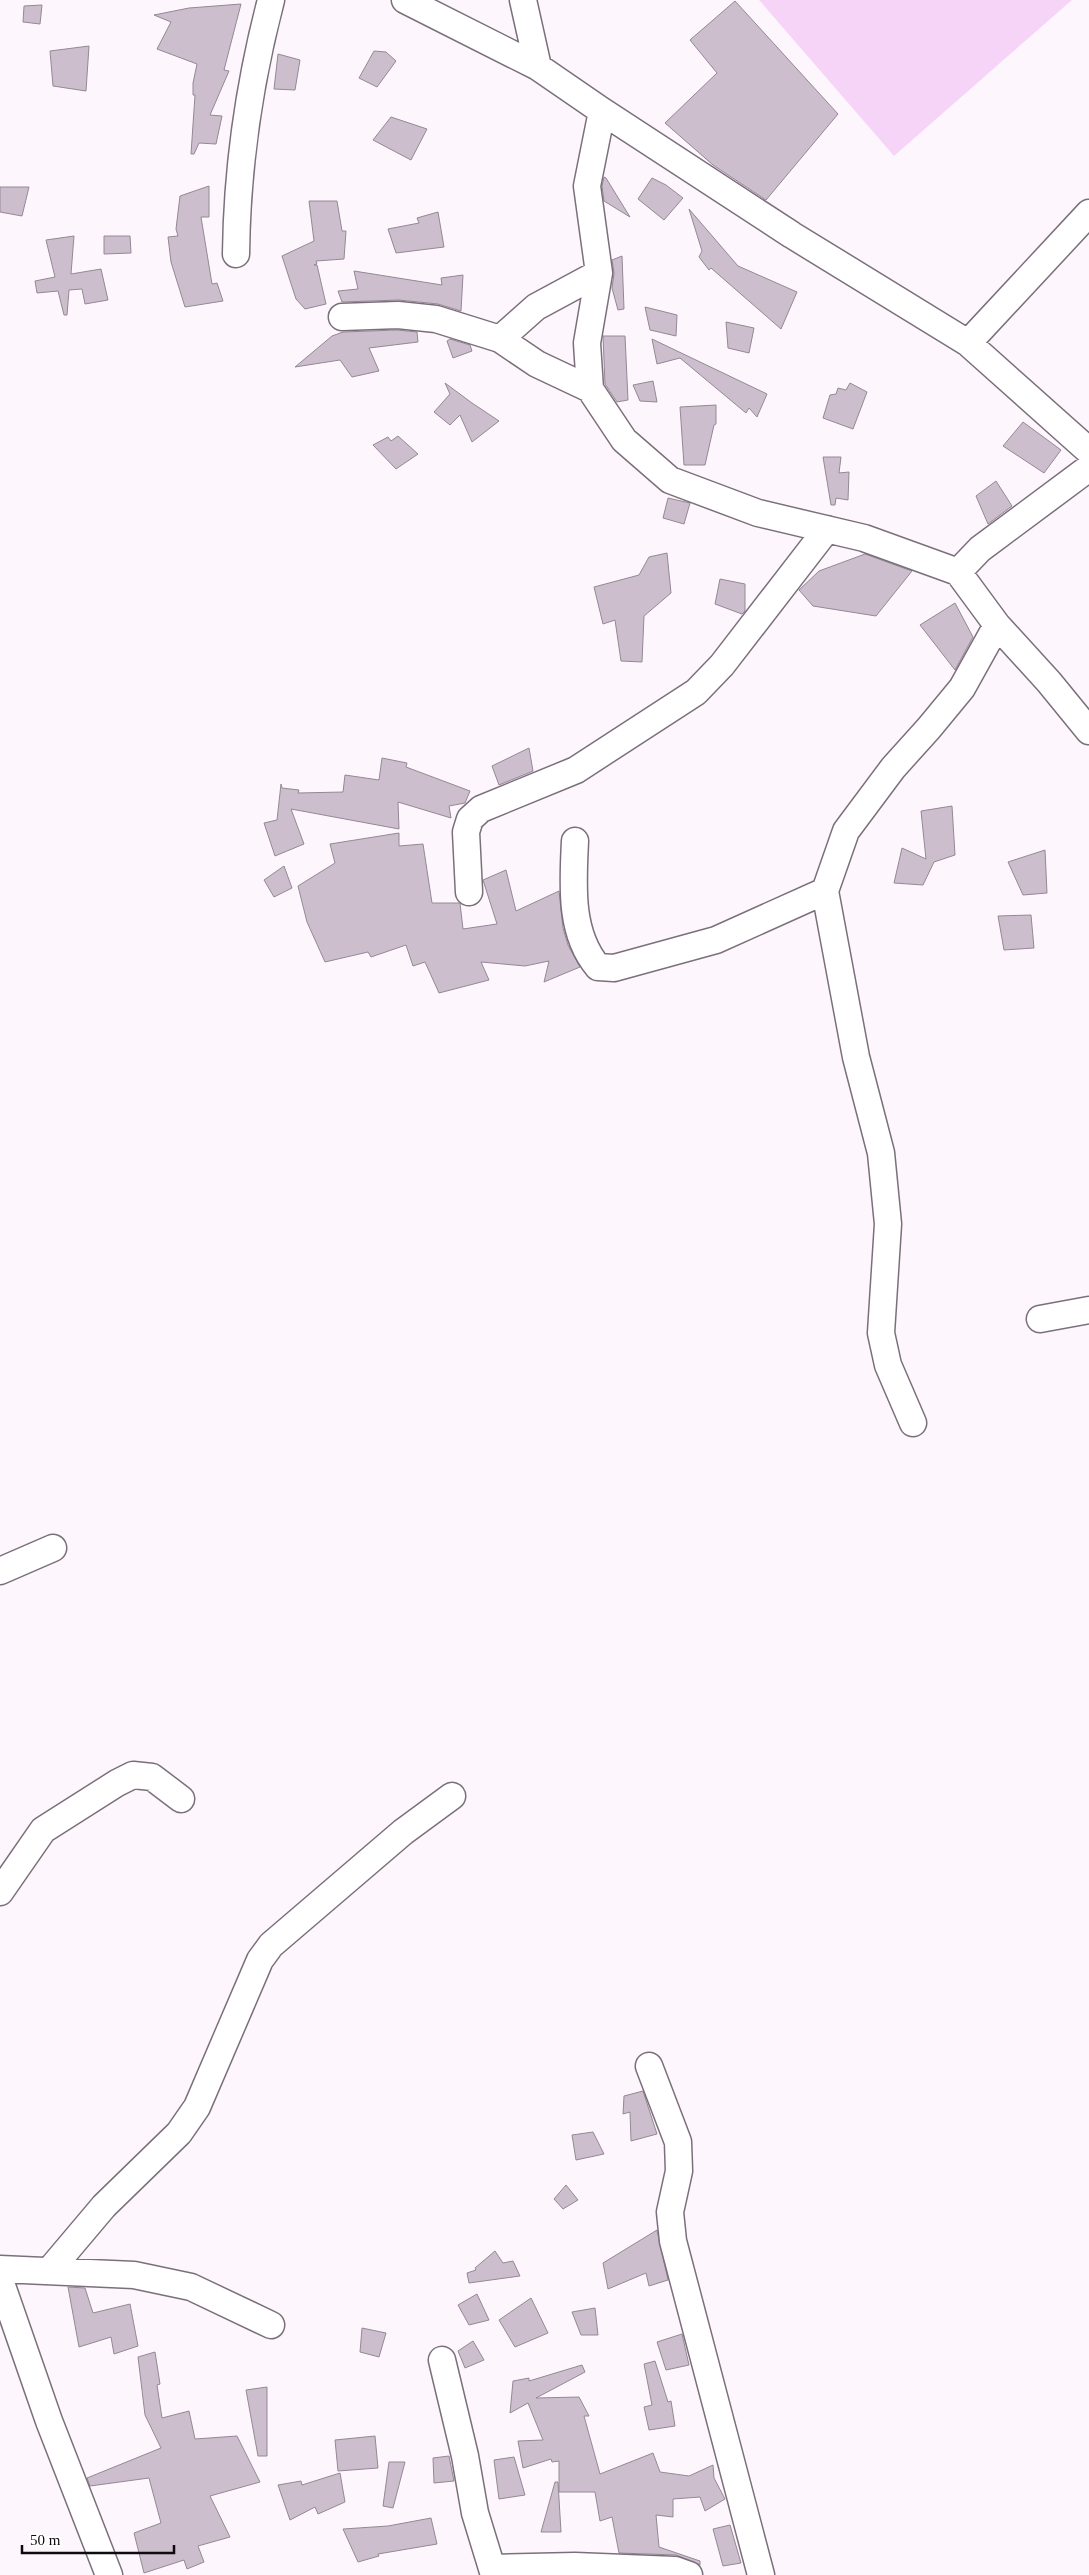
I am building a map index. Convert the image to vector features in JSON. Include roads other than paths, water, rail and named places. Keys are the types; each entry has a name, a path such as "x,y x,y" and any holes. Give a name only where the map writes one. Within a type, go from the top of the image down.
{"street":[{"path":"236,254 237,204 243,137 255,62 271,0"},
{"path":"405,0 538,67 792,235 968,343 1089,451"},
{"path":"523,0 538,67"},
{"path":"602,111 587,186 599,273 587,343 590,389 624,440 670,480 758,513 864,538 958,572 996,624 1049,682 1089,731"},
{"path":"968,343 1089,213"},
{"path":"500,339 536,307 599,273"},
{"path":"342,317 398,315 436,319 500,339 537,364 590,389"},
{"path":"958,572 980,549 1089,468"},
{"path":"469,892 466,832 470,819 480,809 576,770 696,692 722,665 827,529"},
{"path":"913,1423 888,1365 881,1333 888,1224 881,1153 856,1057 825,891 846,831 893,768 962,688 996,624"},
{"path":"575,842 574,907 586,953 598,967 614,968 716,940 825,891"},
{"path":"1040,1320 1089,1310"},
{"path":"0,1571 53,1548"},
{"path":"0,1892 43,1830 117,1782 133,1775 152,1777 181,1799"},
{"path":"50,2270 104,2206 179,2133 197,2108 260,1960 271,1946 403,1832 452,1796"},
{"path":"649,2066 678,2142 679,2171 670,2212 673,2241 761,2575"},
{"path":"109,2575 49,2420 1,2283 50,2270 134,2275 191,2287 271,2325"},
{"path":"442,2360 465,2456 475,2513 493,2572 575,2566 675,2570 689,2575"}]}
